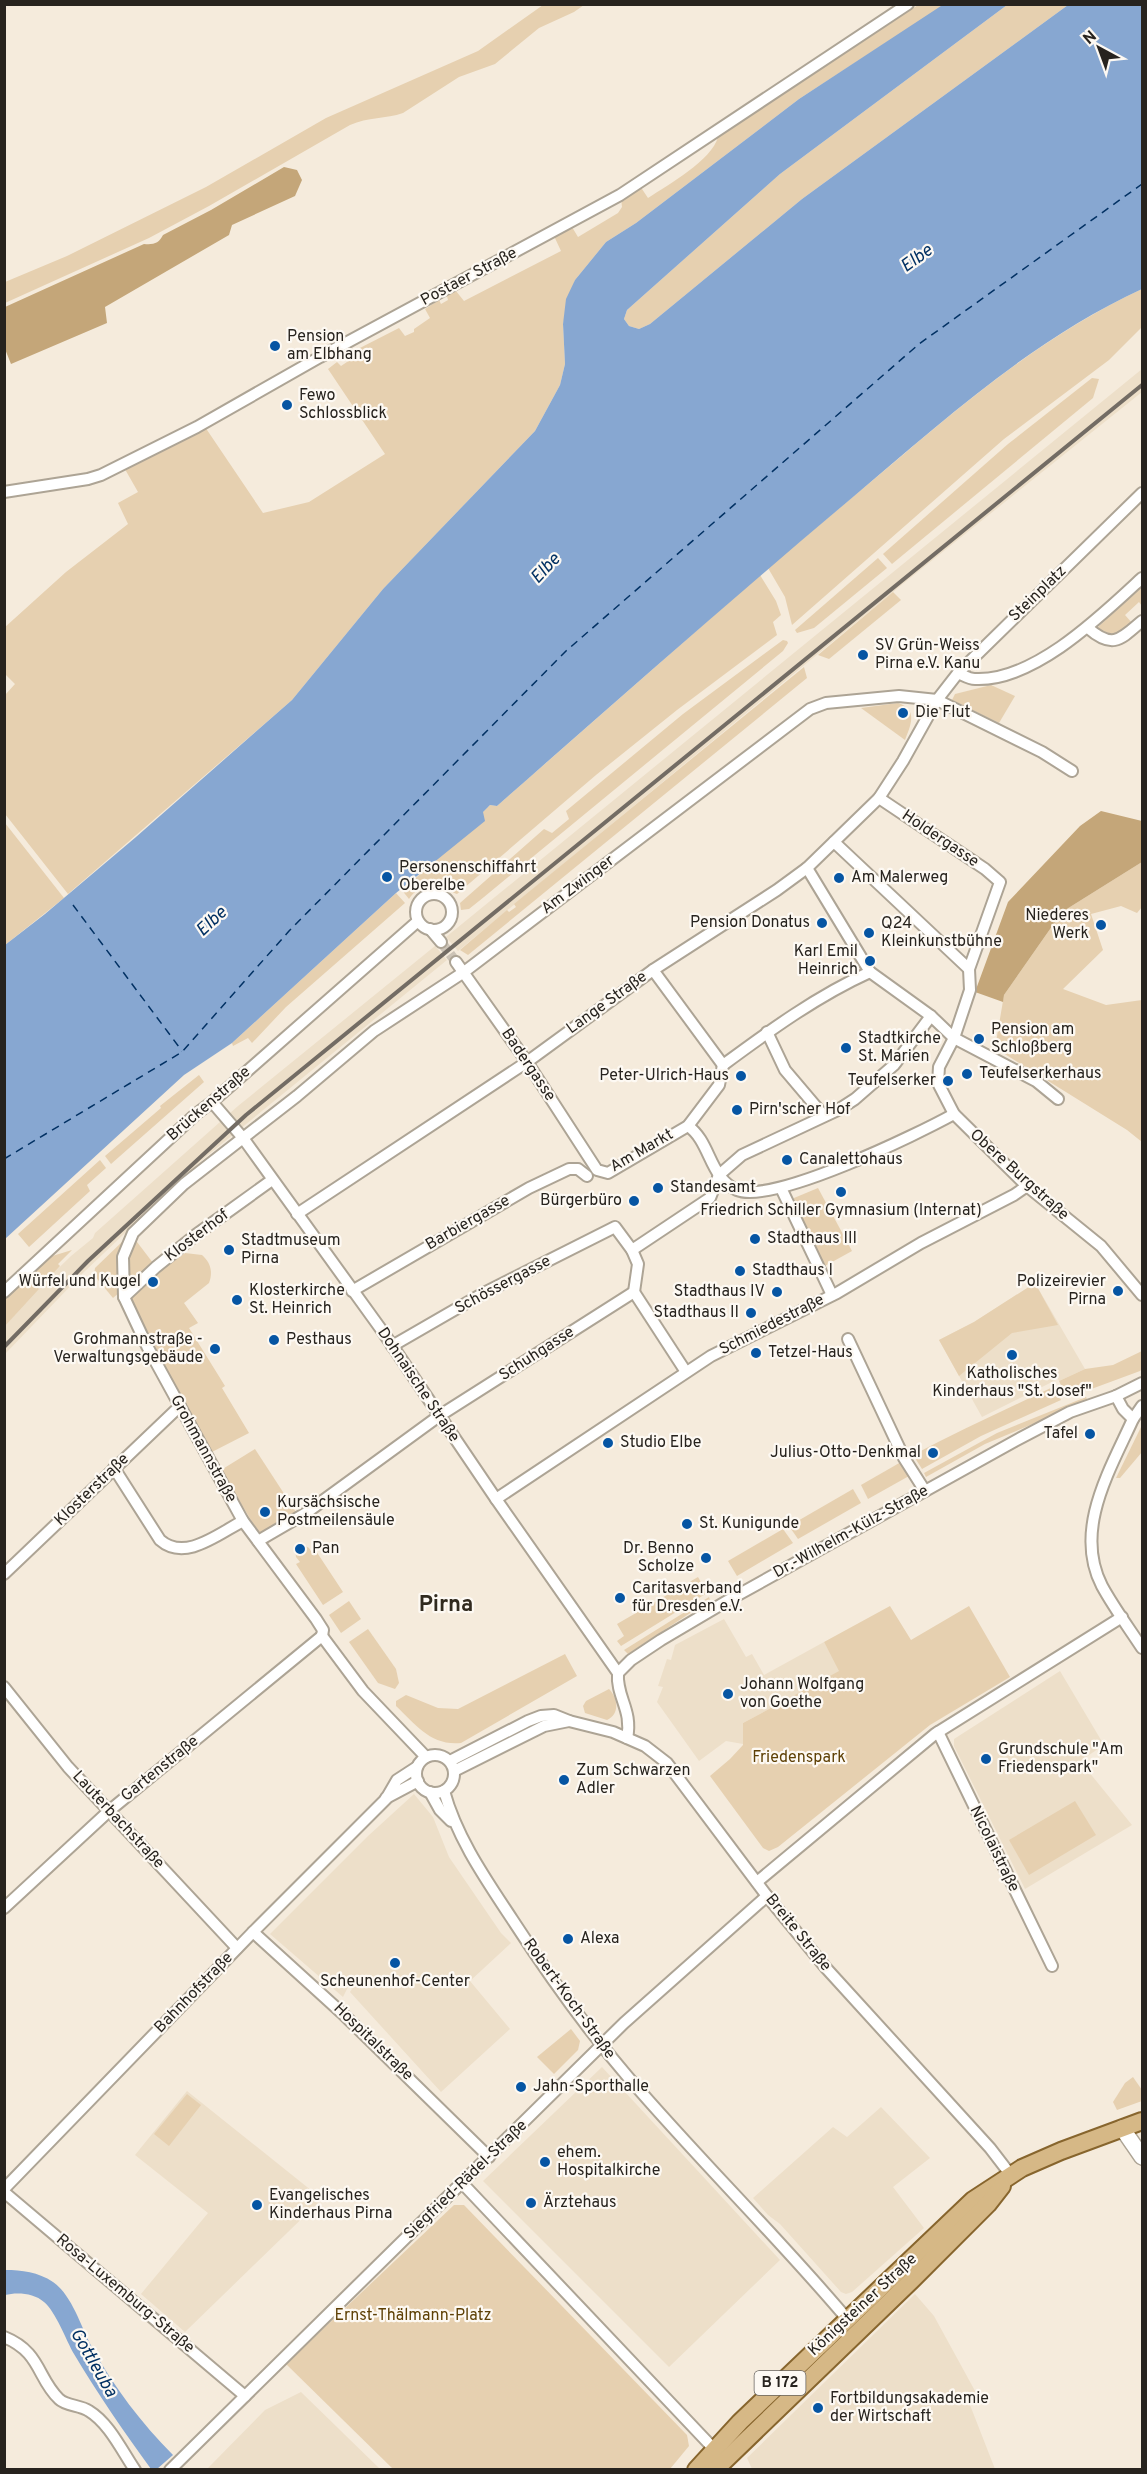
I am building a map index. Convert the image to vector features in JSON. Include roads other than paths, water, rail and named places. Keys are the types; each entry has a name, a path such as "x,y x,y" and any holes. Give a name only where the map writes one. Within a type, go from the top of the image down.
{"main road":[{"name":"B 172","path":"1122,2128 1143,2121"},
{"name":"Königsteiner Straße","path":"696,2469 714,2449 976,2217 1010,2175 1060,2151 1122,2128"},
{"path":"1122,2128 1143,2157"},
{"name":"Königsteiner Straße","path":"715,2469 853,2326"}],"street":[{"name":"Postaer Straße","path":"4,492 101,475 197,427 620,195 908,4"},
{"name":"Steinplatz","path":"897,770 937,700 958,673 1143,492"},
{"path":"958,673 973,679 988,678 1022,669 1088,628 1143,578"},
{"path":"1088,628 1099,638 1109,641 1120,640 1143,621"},
{"name":"Am Zwinger","path":"243,1138 374,1030 464,972 810,709 826,703 898,696 937,700"},
{"path":"937,700 1068,766 1072,771"},
{"name":"Lange Straße","path":"297,1214 527,1062 653,970 807,868 879,798 897,770"},
{"name":"Holdergasse","path":"879,798 975,862 1000,882"},
{"path":"834,842 969,969"},
{"path":"807,868 870,972 931,1016 954,1038 1036,1081 1058,1099"},
{"name":"Obere Burgstraße","path":"1000,882 969,969 970,990 954,1038 939,1067 938,1083 954,1114 1027,1186 1101,1246 1143,1295"},
{"name":"Brückenstraße","path":"4,1292 196,1114 418,921 417,906 423,897 433,894 444,897 450,905 450,919 442,927 430,929"},
{"path":"418,921 430,929 441,942"},
{"name":"Badergasse","path":"456,962 527,1062 597,1170"},
{"path":"653,970 723,1065 767,1032 845,984 870,972"},
{"path":"686,1372 634,1292 638,1264 632,1250 710,1198 719,1176 742,1155 838,1110 855,1099 894,1065 931,1016"},
{"path":"767,1032 785,1070 824,1116"},
{"name":"Am Markt","path":"597,1170 608,1173 687,1126 718,1085 723,1065"},
{"name":"Dohnaische Straße","path":"212,1102 243,1138 392,1346 618,1673"},
{"path":"719,1176 737,1190 746,1192 780,1188 865,1156 954,1114"},
{"name":"Am Markt","path":"687,1126 698,1136 719,1176"},
{"name":"Grohmannstraße","path":"243,1138 184,1184 133,1233 123,1257 124,1297 243,1521 316,1619 323,1630 322,1636 363,1691 426,1757"},
{"name":"Barbiergasse","path":"351,1291 550,1178 569,1169 578,1169 587,1176"},
{"name":"Klosterhof","path":"124,1297 156,1267 197,1234 272,1180"},
{"name":"Schmiedestraße","path":"496,1499 686,1372 732,1344 835,1294 921,1243 1027,1186"},
{"path":"780,1188 835,1294"},
{"name":"Schössergasse","path":"392,1346 482,1294 615,1227 632,1250"},
{"name":"Schuhgasse","path":"258,1540 306,1513 440,1416 634,1292"},
{"path":"848,1339 904,1458 925,1491"},
{"name":"Dr.-Wilhelm-Külz-Straße","path":"618,1673 631,1660 661,1640 925,1491 1070,1412 1116,1396 1143,1383"},
{"path":"1116,1396 1123,1409 1133,1419"},
{"name":"Klosterstraße","path":"4,1574 180,1406"},
{"path":"1143,1406 1133,1419 1102,1486 1092,1528 1093,1555 1101,1584 1143,1648"},
{"path":"114,1468 160,1540 168,1547 176,1550 196,1546 243,1521"},
{"path":"757,1882 938,1732 1122,1617"},
{"name":"Gartenstraße","path":"4,1908 109,1811 322,1636"},
{"path":"618,1673 617,1681 630,1724 627,1738"},
{"name":"Lauterbachstraße","path":"4,1687 68,1767 237,1948"},
{"name":"Breite Straße","path":"452,1766 544,1726 569,1721 627,1738 655,1753 667,1764 767,1896 826,1968 990,2148 1010,2175"},
{"name":"Nicolaistraße","path":"938,1732 1052,1966"},
{"path":"439,1755 452,1766 452,1783 444,1791 430,1792 418,1781 417,1767 426,1757 439,1755"},
{"name":"Bahnhofstraße","path":"4,2191 237,1948 386,1798 397,1780 417,1767"},
{"name":"Bahnhofstraße","path":"386,1798 418,1781"},
{"name":"Robert-Koch-Straße","path":"444,1791 453,1823"},
{"name":"Robert-Koch-Straße","path":"430,1792 440,1810 453,1823 526,1941 602,2045 716,2176 853,2326"},
{"name":"Siegfried-Rädel-Straße","path":"170,2469 463,2184 602,2045 767,1896"},
{"name":"Hospitalstraße","path":"253,1932 363,2032 489,2157"},
{"path":"463,2184 714,2449"},
{"name":"Rosa-Luxemburg-Straße","path":"4,2191 245,2396"},
{"path":"4,2337 26,2351 38,2365 50,2390 61,2402 88,2410 101,2421 135,2469"}],"water":[{"name":"Elbe","path":"944,4 1007,5 780,174 627,310 624,319 629,326 639,329 650,324 802,199 1068,5 1142,5 1142,289 1102,309 1027,356 921,439 497,806 490,805 483,812 485,821 396,893 232,1043 184,1075 5,1239 5,945 136,837 292,700 383,589 535,431 560,385 565,364 563,324 566,299 575,280 606,242 636,223 799,99"},
{"name":"Gottleuba","path":"5,2270 24,2271 42,2276 53,2282 66,2295 93,2349 119,2391 173,2455 157,2469 151,2469 111,2413 74,2354 57,2319 44,2302 30,2295 5,2295"}],"tunnel":[{"path":"441,942 456,962"}],"railway":[{"path":"4,1347 88,1261 246,1115 1142,385"}],"place":[{"name":"Pension am Elbhang","path":"275,346"},
{"name":"Fewo Schlossblick","path":"287,405"},
{"name":"SV Grün-Weiss Pirna e.V. Kanu","path":"863,655"},
{"name":"Die Flut","path":"903,713"},
{"name":"Personenschiffahrt Oberelbe","path":"387,877"},
{"name":"Am Malerweg","path":"839,878"},
{"name":"Pension Donatus","path":"822,923"},
{"name":"Niederes Werk","path":"1101,925"},
{"name":"Q24 Kleinkunstbühne","path":"869,933"},
{"name":"Karl Emil Heinrich","path":"870,961"},
{"name":"Pension am Schloßberg","path":"979,1039"},
{"name":"Stadtkirche St. Marien","path":"846,1048"},
{"name":"Teufelserkerhaus","path":"967,1074"},
{"name":"Peter-Ulrich-Haus","path":"741,1076"},
{"name":"Teufelserker","path":"948,1081"},
{"name":"Pirn'scher Hof","path":"737,1110"},
{"name":"Canalettohaus","path":"787,1160"},
{"name":"Standesamt","path":"658,1188"},
{"name":"Friedrich Schiller Gymnasium (Internat)","path":"841,1192"},
{"name":"Bürgerbüro","path":"634,1201"},
{"name":"Stadthaus III","path":"755,1239"},
{"name":"Stadtmuseum Pirna","path":"229,1250"},
{"name":"Stadthaus I","path":"740,1271"},
{"name":"Würfel und Kugel","path":"153,1282"},
{"name":"Polizeirevier Pirna","path":"1118,1291"},
{"name":"Stadthaus IV","path":"777,1292"},
{"name":"Klosterkirche St. Heinrich","path":"237,1300"},
{"name":"Stadthaus II","path":"751,1313"},
{"name":"Pesthaus","path":"274,1340"},
{"name":"Grohmannstraße - Verwaltungsgebäude","path":"215,1349"},
{"name":"Tetzel-Haus","path":"756,1353"},
{"name":"Katholisches Kinderhaus \"St. Josef\"","path":"1012,1355"},
{"name":"Tafel","path":"1090,1434"},
{"name":"Studio Elbe","path":"608,1443"},
{"name":"Julius-Otto-Denkmal","path":"933,1453"},
{"name":"Kursächsische Postmeilensäule","path":"265,1512"},
{"name":"St. Kunigunde","path":"687,1524"},
{"name":"Pan","path":"300,1549"},
{"name":"Dr. Benno Scholze","path":"706,1558"},
{"name":"Caritasverband für Dresden e.V.","path":"620,1598"},
{"name":"Johann Wolfgang von Goethe","path":"728,1694"},
{"name":"Grundschule \"Am Friedenspark\"","path":"986,1759"},
{"name":"Zum Schwarzen Adler","path":"564,1780"},
{"name":"Alexa","path":"568,1939"},
{"name":"Scheunenhof-Center","path":"395,1963"},
{"name":"Jahn-Sporthalle","path":"521,2087"},
{"name":"ehem. Hospitalkirche","path":"545,2162"},
{"name":"Ärztehaus","path":"531,2203"},
{"name":"Evangelisches Kinderhaus Pirna","path":"257,2205"},
{"name":"Fortbildungsakademie der Wirtschaft","path":"818,2408"}],"district":[{"name":"Pirna","path":"446,1605"}],"park label":[{"name":"Friedenspark","path":"799,1758"},
{"name":"Ernst-Thälmann-Platz","path":"413,2316"}]}
